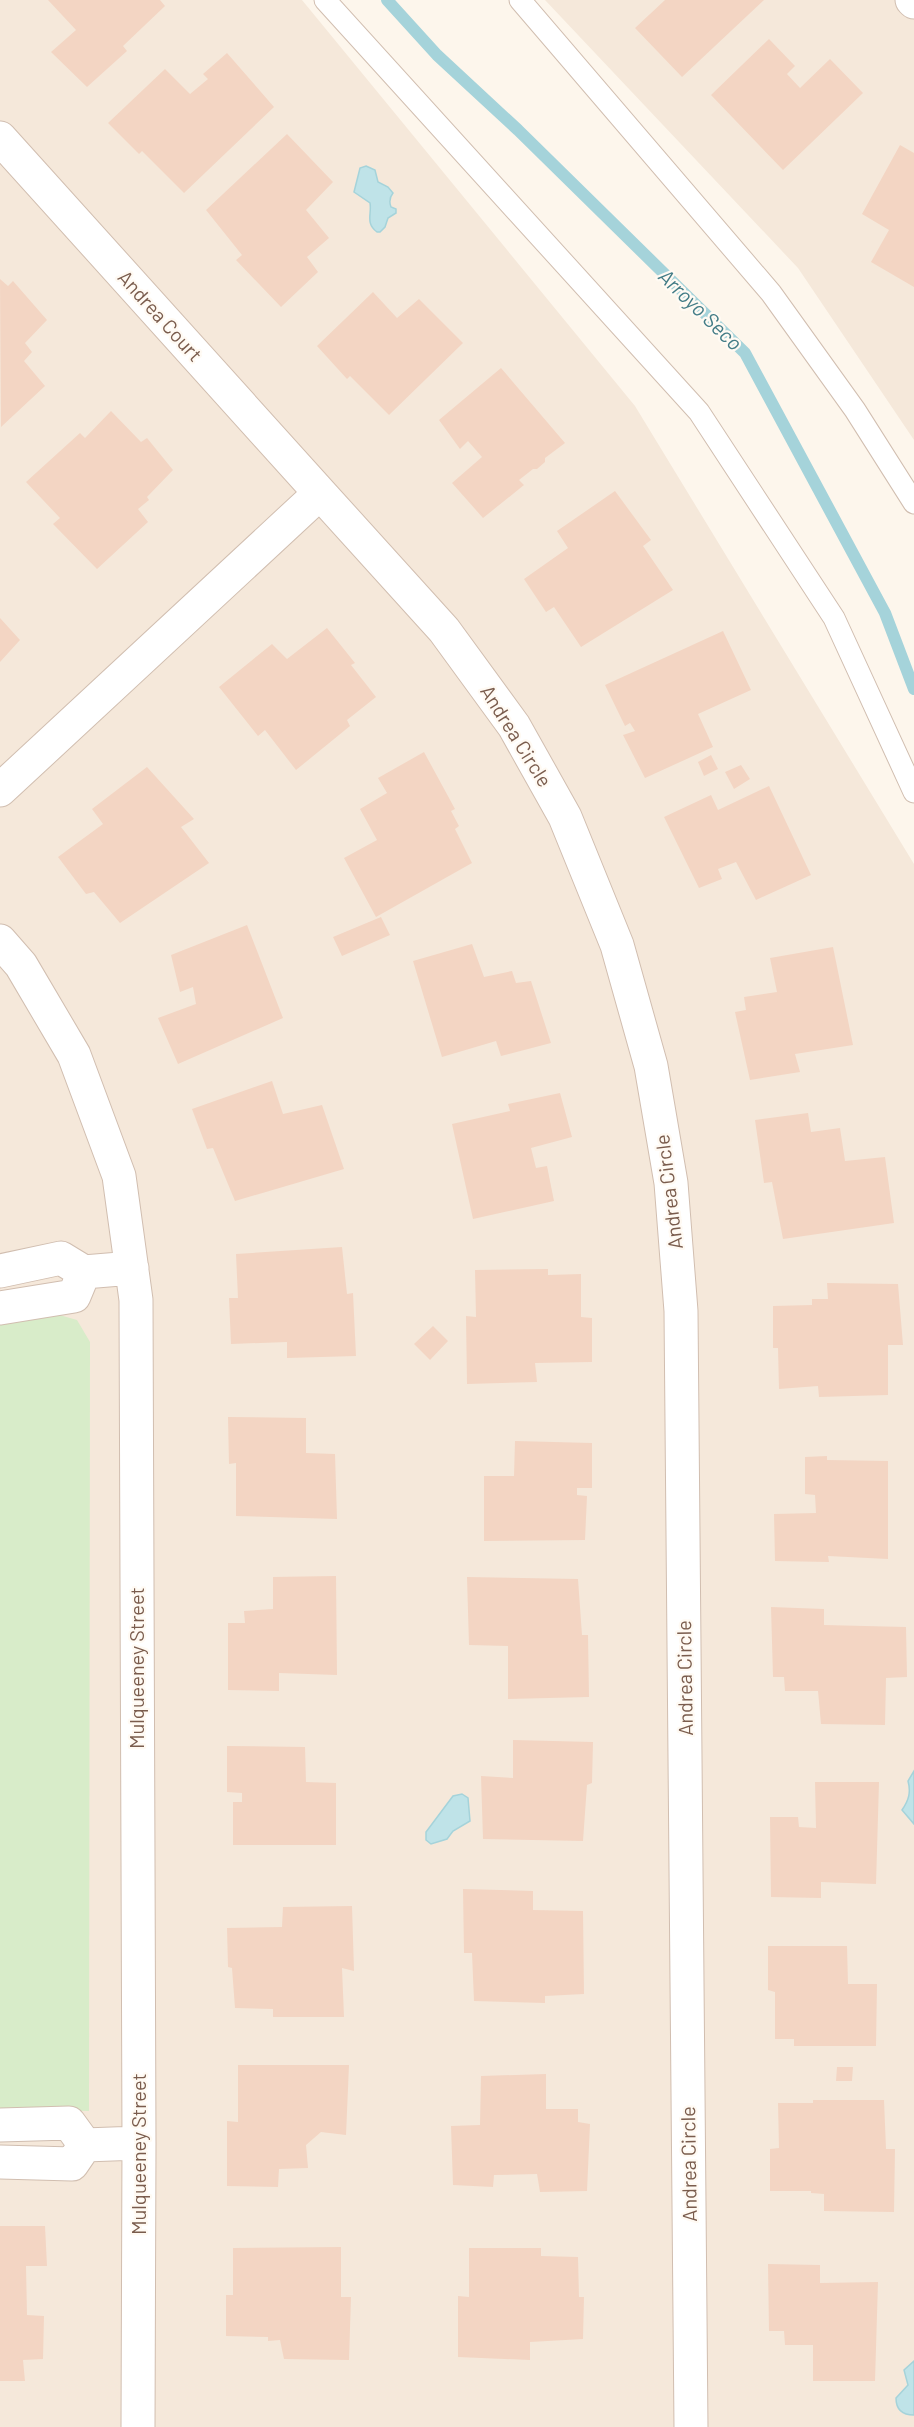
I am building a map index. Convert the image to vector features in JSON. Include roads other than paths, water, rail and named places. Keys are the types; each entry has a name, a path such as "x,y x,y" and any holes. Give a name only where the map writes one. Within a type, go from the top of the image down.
{"street":[{"name":"Andrea Court","path":"0,138 320,494"},
{"path":"0,790 320,494"},
{"name":"Andrea Circle","path":"320,494 444,630 514,726 565,817 617,945 651,1066 671,1183 681,1311 691,2427"},
{"name":"Mulqueeney Street","path":"0,941 21,965 74,1055 119,1176 132,1268 136,1312 140,2143 138,2427"},
{"path":"0,1271 61,1258 84,1272 132,1268"},
{"path":"0,1308 74,1296 84,1272"},
{"path":"0,2125 69,2123 85,2145"},
{"path":"85,2145 140,2143"},
{"path":"0,2162 72,2164 85,2145"}],"lane":[{"path":"325,0 699,412 834,618 914,792"},
{"path":"519,0 771,293 855,410 914,503"}],"water":[{"path":"366,166 375,170 378,182 388,187 393,193 390,203 391,207 396,209 396,213 388,218 385,227 380,232 373,229 371,225 370,203 354,192 360,168"},
{"path":"914,1771 914,1824 902,1810 909,1796 908,1781"},
{"path":"462,1794 468,1798 470,1821 453,1831 447,1839 431,1844 426,1840 426,1832 453,1796"},
{"path":"914,2361 914,2415 900,2411 896,2398 908,2385 904,2370"}],"waterway":[{"name":"Arroyo Seco","path":"387,0 437,55 518,130 745,353 885,613 914,689"}]}
